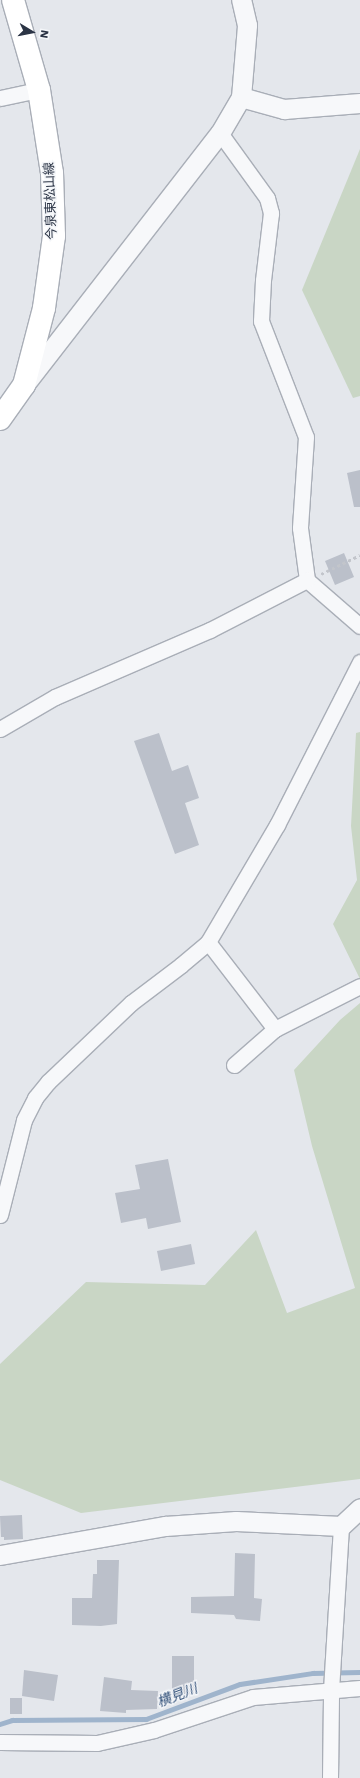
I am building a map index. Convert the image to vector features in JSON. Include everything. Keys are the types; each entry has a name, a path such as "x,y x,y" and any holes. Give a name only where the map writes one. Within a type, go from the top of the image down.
{"main road":[{"name":"今泉東松山線","path":"0,419 24,385 44,308 54,236 52,173 39,90 13,0"}],"street":[{"path":"24,385 220,133 241,97 247,24 241,0"},
{"path":"0,98 39,90"},
{"path":"241,97 284,109 360,103"},
{"path":"220,133 267,198 271,214 263,280 261,322 306,437 300,528 307,580 360,626"},
{"path":"0,729 55,697 210,630 307,580"},
{"path":"0,1215 24,1120 35,1098 48,1082 131,1003 181,965 208,942 277,825 360,662"},
{"path":"208,942 275,1029"},
{"path":"234,1065 275,1029 360,986"},
{"path":"0,1555 165,1526 236,1521 340,1526 360,1508"},
{"path":"330,1778 331,1690 340,1526"},
{"path":"0,1742 97,1743 154,1730 253,1697 360,1688"}],"path":[{"path":"334,568 360,555"}],"green space":[{"path":"360,149 360,396 353,398 302,290"},
{"path":"360,732 360,979 333,924 357,880 351,826 356,733"},
{"path":"360,1003 360,1479 81,1513 0,1480 0,1364 86,1282 205,1285 256,1230 287,1313 355,1288 312,1146 294,1070 340,1020"}],"building":[{"path":"360,470 360,507 354,507 347,473"},
{"path":"344,553 354,577 335,585 325,561"},
{"path":"159,733 172,771 188,765 199,798 185,803 199,845 175,854 134,741"},
{"path":"168,1159 181,1222 148,1229 146,1218 121,1223 115,1193 140,1189 135,1165"},
{"path":"191,1244 195,1264 161,1271 157,1251"},
{"path":"22,1515 23,1539 4,1540 4,1537 1,1537 0,1516"},
{"path":"235,1553 255,1554 254,1598 262,1599 260,1621 236,1619 234,1615 191,1613 191,1597 234,1596"},
{"path":"97,1560 119,1560 117,1624 101,1626 72,1625 72,1598 92,1598 93,1574 97,1574"},
{"path":"172,1656 194,1656 194,1694 172,1695"},
{"path":"24,1670 58,1675 54,1701 22,1696"},
{"path":"104,1677 132,1681 131,1690 158,1691 157,1709 126,1710 126,1713 100,1711"},
{"path":"10,1698 22,1698 22,1714 10,1714"}],"waterway":[{"name":"横見川","path":"0,1724 12,1720 146,1719 240,1684 313,1673 360,1672"}]}
